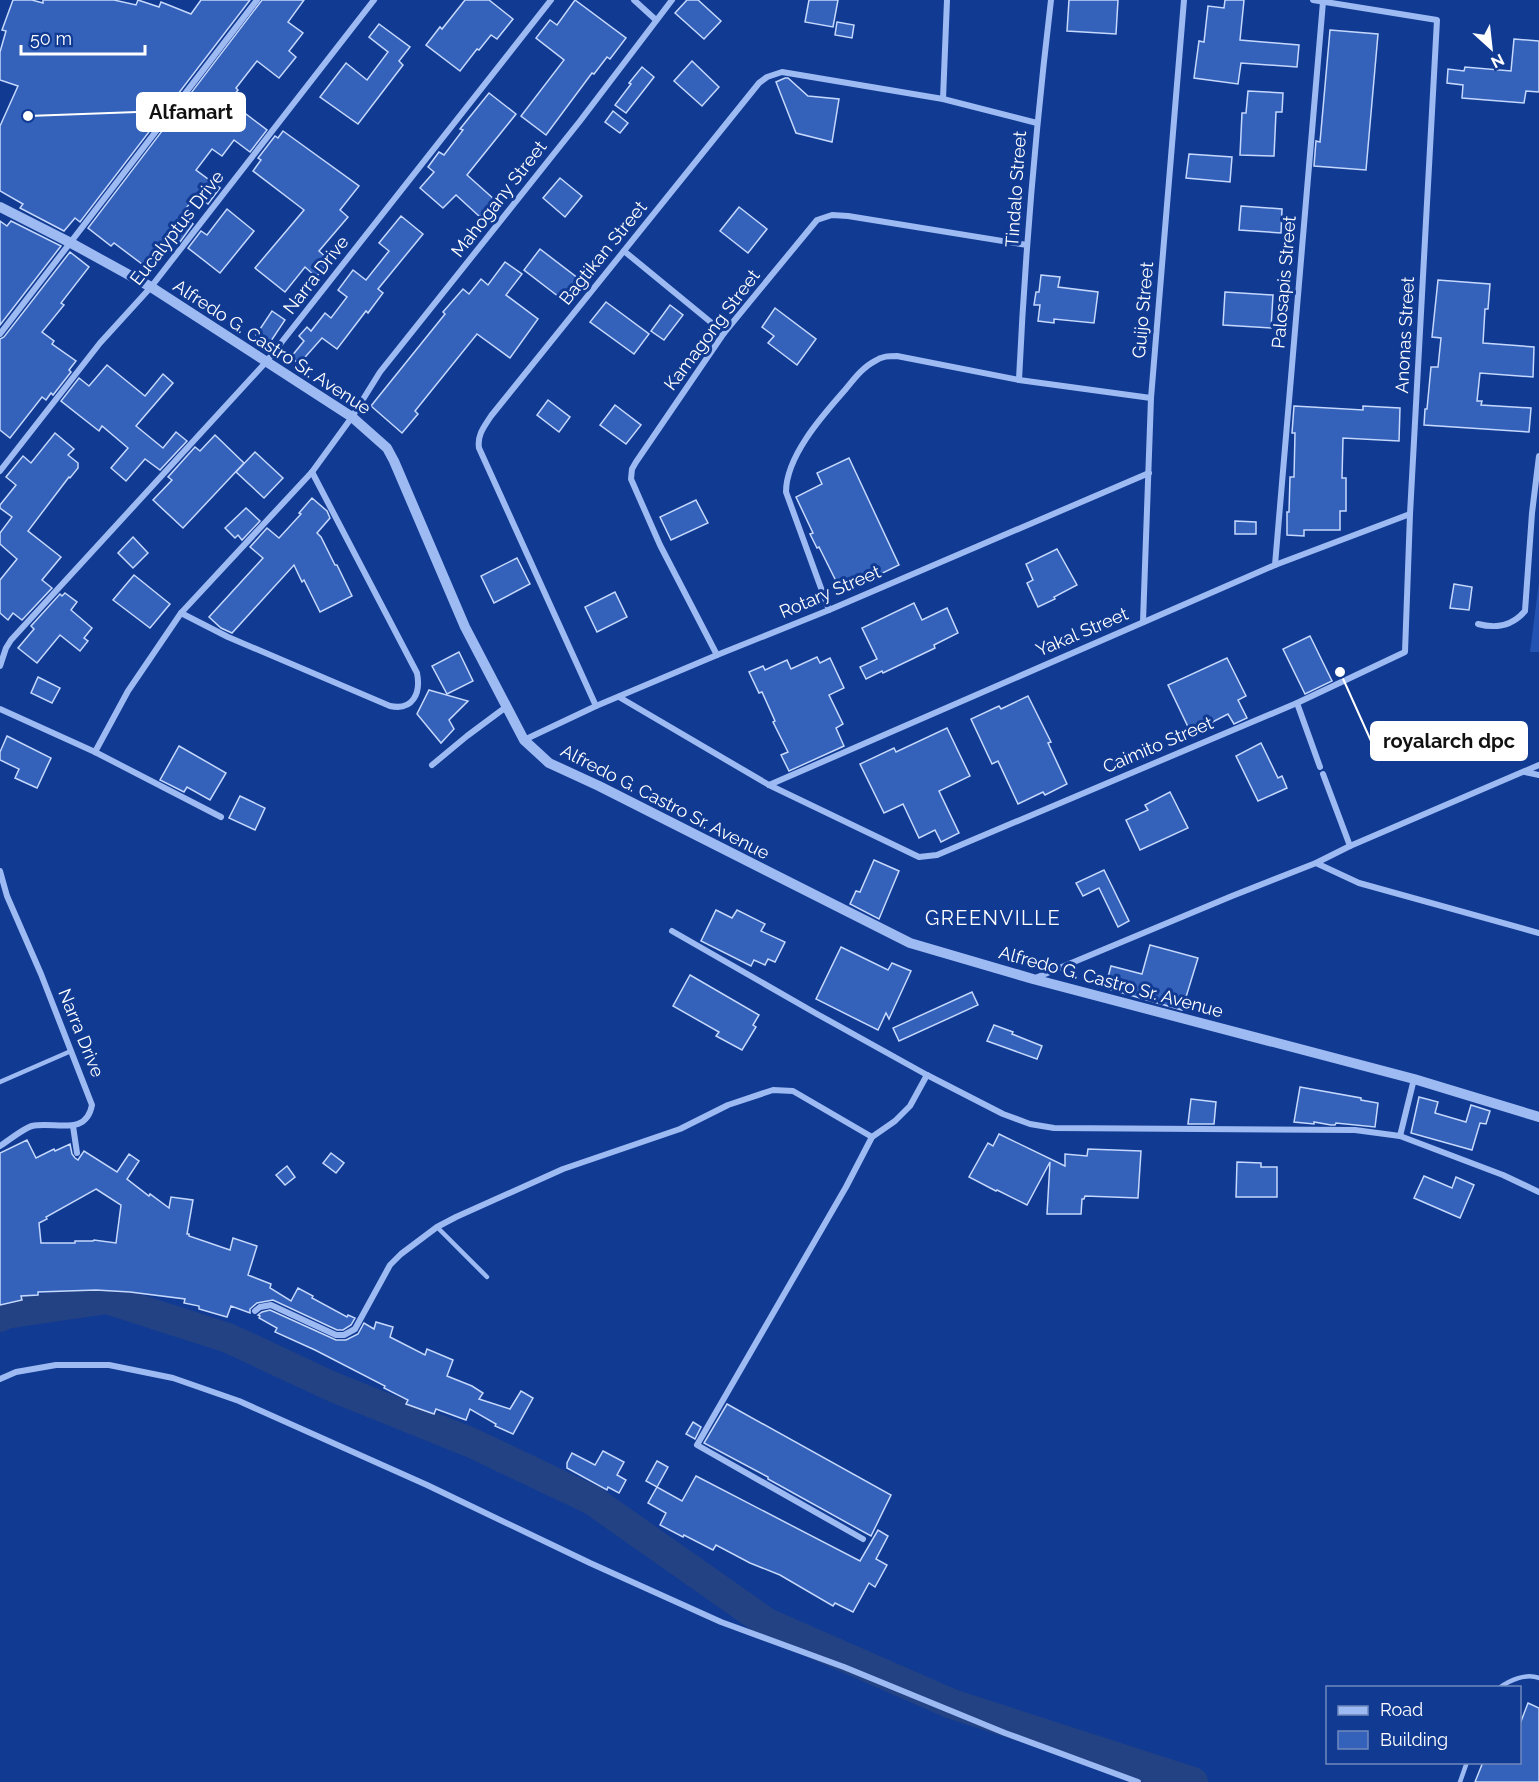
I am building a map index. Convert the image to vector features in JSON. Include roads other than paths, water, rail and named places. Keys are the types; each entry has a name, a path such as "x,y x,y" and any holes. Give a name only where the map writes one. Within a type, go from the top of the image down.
{"street":[{"path":"0,334 257,0"},
{"name":"Eucalyptus Drive","path":"0,471 100,343 151,288 374,0"},
{"name":"Narra Drive","path":"0,666 11,640 266,362 551,0"},
{"path":"634,0 656,20"},
{"name":"Mahogany Street","path":"95,752 128,691 181,613 312,472 352,417 380,372 672,0"},
{"path":"943,99 947,0"},
{"name":"Tindalo Street","path":"1019,380 1036,123 1051,0"},
{"name":"Guijo Street","path":"1143,622 1151,398 1184,0"},
{"path":"1313,0 1323,2"},
{"name":"Anonas Street","path":"1323,2 1437,20 1410,514 1406,652"},
{"name":"Palosapis Street","path":"1275,565 1323,2"},
{"name":"Bagtikan Street","path":"596,706 479,448 480,433 491,416 759,83 767,77 782,72 943,99 1036,123"},
{"name":"Alfredo G. Castro Sr. Avenue","path":"0,207 71,243 151,288 352,417 387,448 465,627 506,707 524,740 549,763 909,943 1033,979 1414,1079 1539,1118"},
{"name":"Kamagong Street","path":"717,655 660,545 631,479 632,469 636,462 724,333 817,220 832,215 1027,245"},
{"path":"624,251 724,333"},
{"path":"830,610 786,492 786,482 804,442 821,417 862,370 874,361 884,356 897,356 1019,380 1151,398"},
{"path":"1478,624 1509,625 1525,611 1536,514 1539,456"},
{"path":"181,613 228,637 390,706 400,708 409,704 417,693 419,683 417,673 312,472"},
{"name":"Rotary Street","path":"524,740 596,706 830,610 1149,473"},
{"name":"Yakal Street","path":"769,785 1275,565 1410,514"},
{"name":"Caimito Street","path":"769,785 919,857 936,855 1297,703 1406,652"},
{"path":"618,697 769,785"},
{"path":"1297,703 1320,766"},
{"path":"432,765 506,707"},
{"path":"0,709 95,752 221,817"},
{"path":"1033,979 1316,863 1350,846 1539,765"},
{"path":"1524,772 1539,775"},
{"path":"1323,774 1350,846"},
{"path":"1316,863 1359,883 1539,933"},
{"name":"Narra Drive","path":"0,871 7,896 41,974 92,1105 90,1114 84,1122 73,1126"},
{"path":"672,931 927,1075 1003,1114 1030,1124 1054,1128 1355,1130 1400,1136 1503,1175 1539,1192"},
{"path":"863,1539 697,1445 846,1187 872,1137 895,1121 910,1106 927,1075"},
{"path":"1400,1136 1414,1079"},
{"path":"255,1311 260,1307 270,1305 336,1335 350,1333 355,1329 390,1265 437,1227 563,1169 680,1129 728,1105 773,1090 793,1092 872,1137"},
{"path":"0,1146 31,1126 73,1126 77,1153"},
{"path":"0,1379 16,1372 56,1365 109,1365 173,1378 239,1401 427,1485 590,1563 722,1622 844,1667 1005,1733 1138,1782"}],"lane":[{"path":"0,1082 71,1051"},
{"path":"437,1227 487,1277"},
{"path":"1503,1686 1532,1675 1539,1678"},
{"path":"1460,1782 1466,1764"}],"waterway":[{"path":"0,1317 5,1314 107,1299 228,1338 333,1387 472,1443 592,1500 767,1623 952,1704 1193,1782"}],"place":[{"name":"Alfamart","path":"28,116"},
{"name":"royalarch dpc","path":"1340,672"}],"district":[{"name":"GREENVILLE","path":"993,918"}]}
